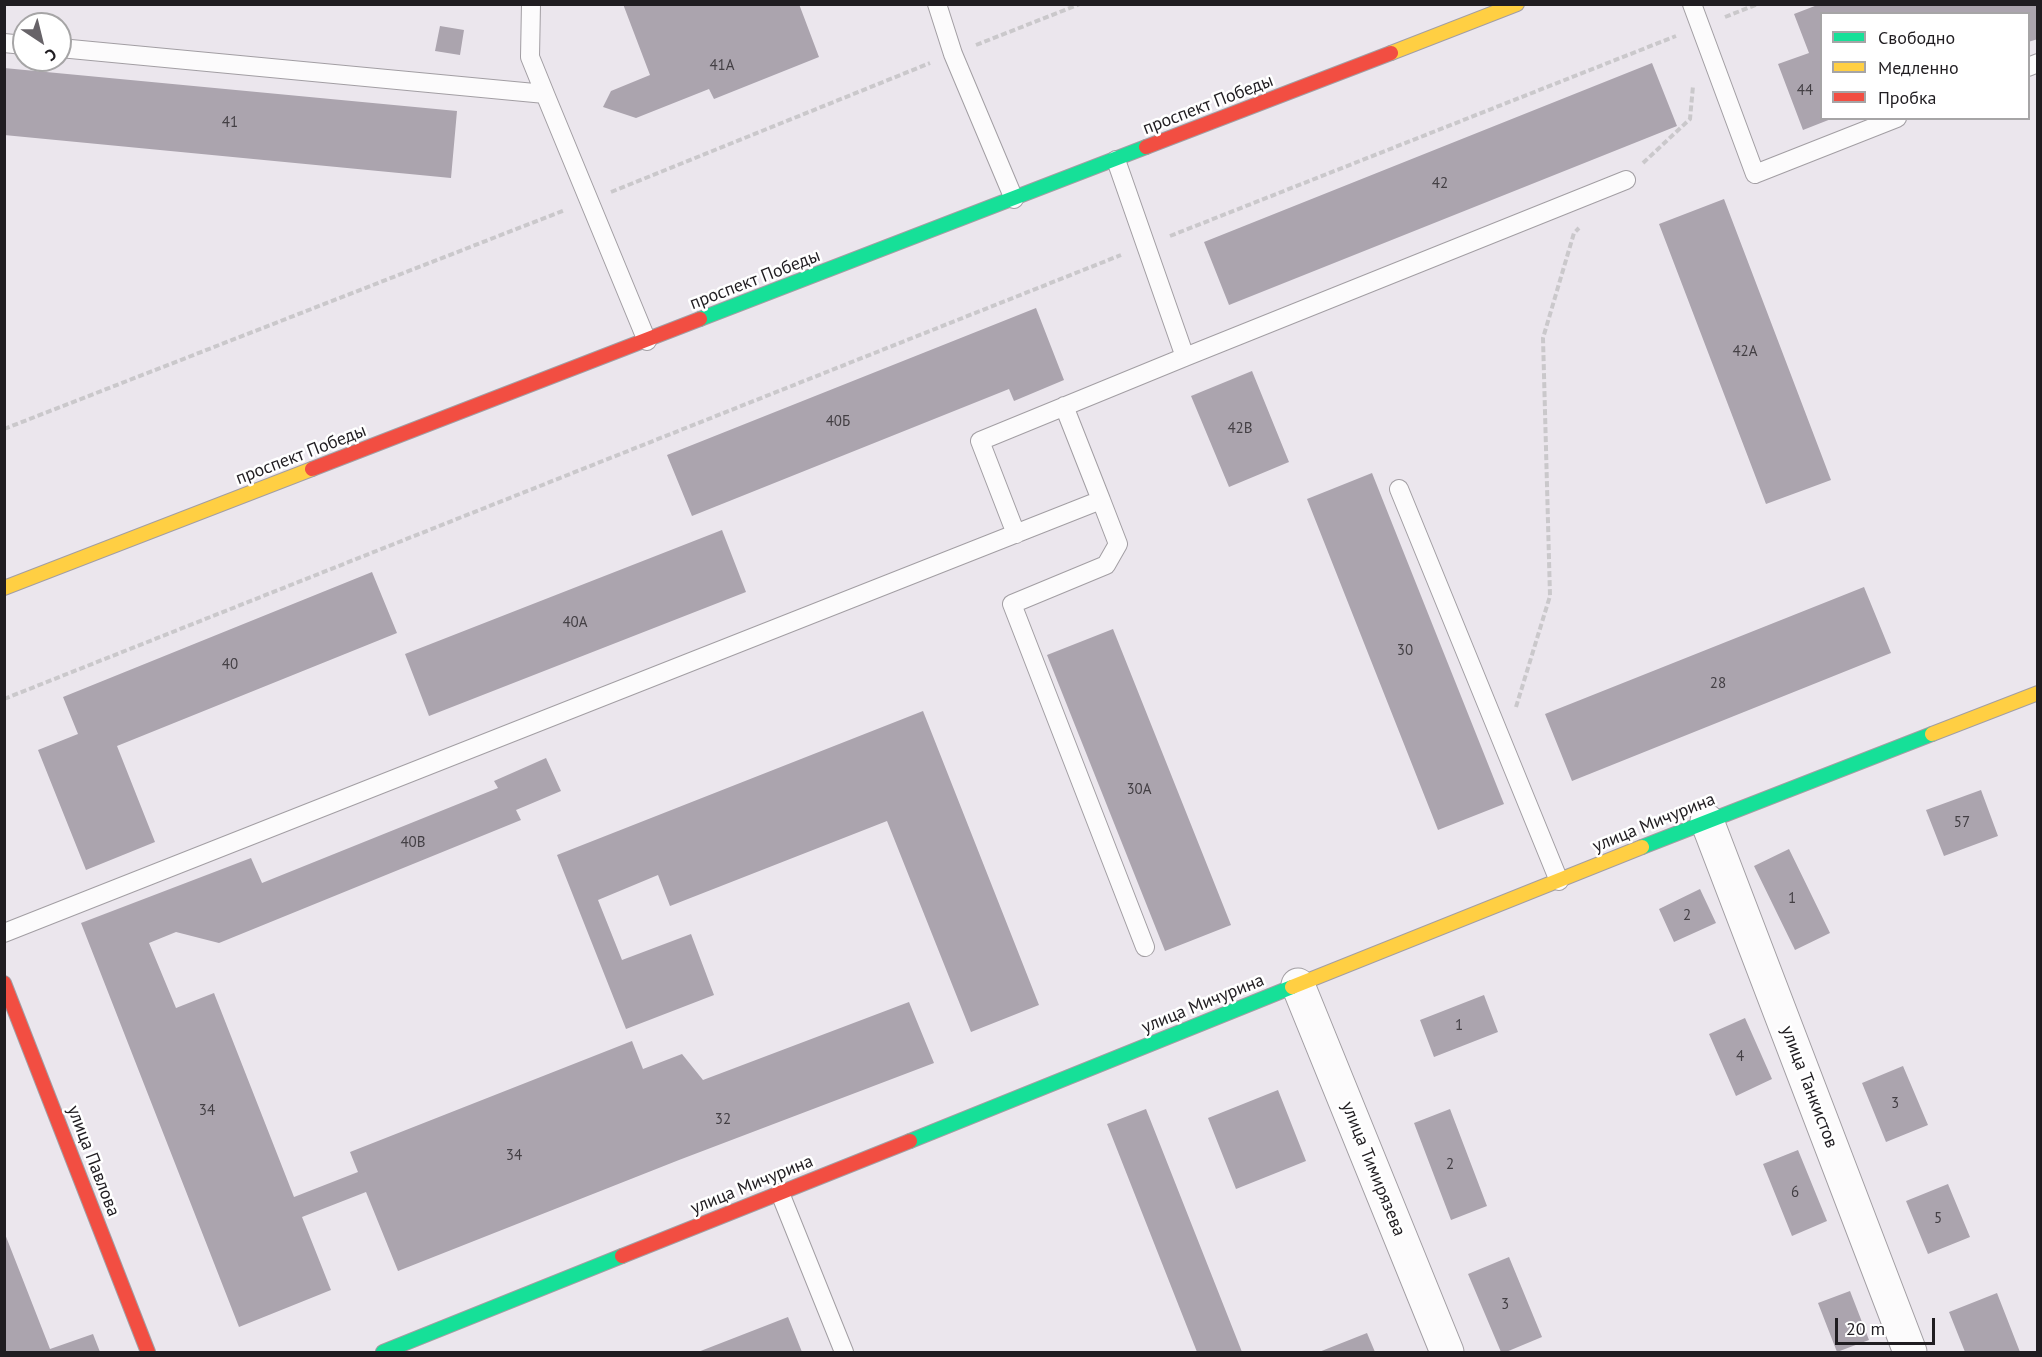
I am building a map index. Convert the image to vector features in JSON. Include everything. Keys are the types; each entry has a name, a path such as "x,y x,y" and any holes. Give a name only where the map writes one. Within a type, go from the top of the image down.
{"street":[{"name":"проспект Победы","path":"4,588 1517,4"},
{"name":"улица Мичурина","path":"384,1353 1707,821 2037,693"},
{"name":"улица Танкистов","path":"1707,821 1910,1353"},
{"name":"улица Павлова","path":"4,983 148,1353"},
{"name":"улица Тимирязева","path":"1298,985 1447,1353"}],"lane":[{"path":"531,4 530,57 647,341"},
{"path":"937,4 953,54 1014,199"},
{"path":"1692,4 1755,174 1892,120"},
{"path":"72,49 545,94"},
{"path":"1116,160 1144,246 1185,357"},
{"path":"1016,534 980,441 1626,180"},
{"path":"1064,406 1118,544 1107,565 1012,604 1145,947"},
{"path":"1399,489 1559,881"},
{"path":"4,933 1101,500"},
{"path":"780,1193 844,1353"}],"path":[{"path":"4,429 589,201 1080,4"},
{"path":"4,699 1758,4"},
{"path":"1514,717 1550,596 1544,338 1574,233"}],"building":[{"path":"623,4 799,4 819,57 714,99 709,89 636,118 603,107 611,91 650,75"},
{"path":"1820,4 2038,4 2038,39 2030,41 2030,12 1820,12 1820,120 1828,120 1803,130 1778,64 1809,53 1794,14"},
{"path":"440,26 464,30 460,55 435,51"},
{"path":"1652,63 1677,126 1229,305 1204,242"},
{"path":"4,68 12,69 12,72 46,72 457,111 451,178 4,135"},
{"path":"1724,199 1831,480 1766,504 1659,224"},
{"path":"1036,308 1064,380 1014,401 1009,389 692,516 667,455"},
{"path":"1252,371 1289,462 1229,487 1191,396"},
{"path":"1372,473 1504,804 1438,830 1307,499"},
{"path":"722,530 746,592 429,716 405,654"},
{"path":"372,572 397,633 117,746 155,842 86,870 38,750 78,734 63,697"},
{"path":"1864,587 1891,653 1572,781 1545,714"},
{"path":"1113,629 1231,925 1165,951 1047,655"},
{"path":"923,711 1039,1005 971,1032 887,821 670,906 658,875 598,900 622,960 691,934 714,995 626,1029 557,855"},
{"path":"546,758 561,791 516,810 521,820 219,943 176,932 149,943 176,1008 214,993 294,1197 358,1172 350,1152 632,1041 643,1069 682,1054 703,1080 909,1002 934,1063 679,1160 398,1271 366,1192 302,1217 331,1290 239,1327 81,923 251,858 262,883 498,788 494,781"},
{"path":"1981,790 1998,836 1944,856 1926,810"},
{"path":"1789,849 1830,933 1795,950 1754,866"},
{"path":"1700,889 1716,923 1674,942 1659,909"},
{"path":"1484,995 1498,1032 1434,1057 1420,1020"},
{"path":"1745,1018 1772,1079 1736,1096 1709,1034"},
{"path":"1903,1066 1928,1125 1886,1142 1862,1083"},
{"path":"1278,1090 1306,1161 1236,1189 1208,1118"},
{"path":"1146,1109 1242,1352 1197,1352 1107,1124"},
{"path":"1450,1109 1487,1206 1451,1220 1414,1123"},
{"path":"1798,1150 1827,1221 1792,1236 1763,1164"},
{"path":"1948,1184 1970,1237 1928,1254 1906,1201"},
{"path":"5,1234 50,1349 93,1334 100,1352 4,1352"},
{"path":"1509,1257 1542,1337 1501,1352 1468,1274"},
{"path":"1850,1291 1869,1340 1837,1352 1818,1303"},
{"path":"1997,1293 2020,1352 1965,1352 1949,1312"},
{"path":"788,1317 802,1352 698,1352"},
{"path":"1367,1333 1375,1352 1319,1352"}],"traffic: fast":[{"path":"700,319 1146,147"},
{"path":"1642,847 1932,734"},
{"path":"910,1141 1292,987"},
{"path":"383,1352 622,1256"}],"traffic: slow":[{"path":"1391,53 1517,4"},
{"path":"4,588 312,469"},
{"path":"1932,734 2038,693"},
{"path":"1292,987 1642,847"}],"traffic: jam":[{"path":"1146,147 1391,53"},
{"path":"312,469 700,319"},
{"path":"4,983 148,1352"},
{"path":"622,1256 910,1141"}]}
